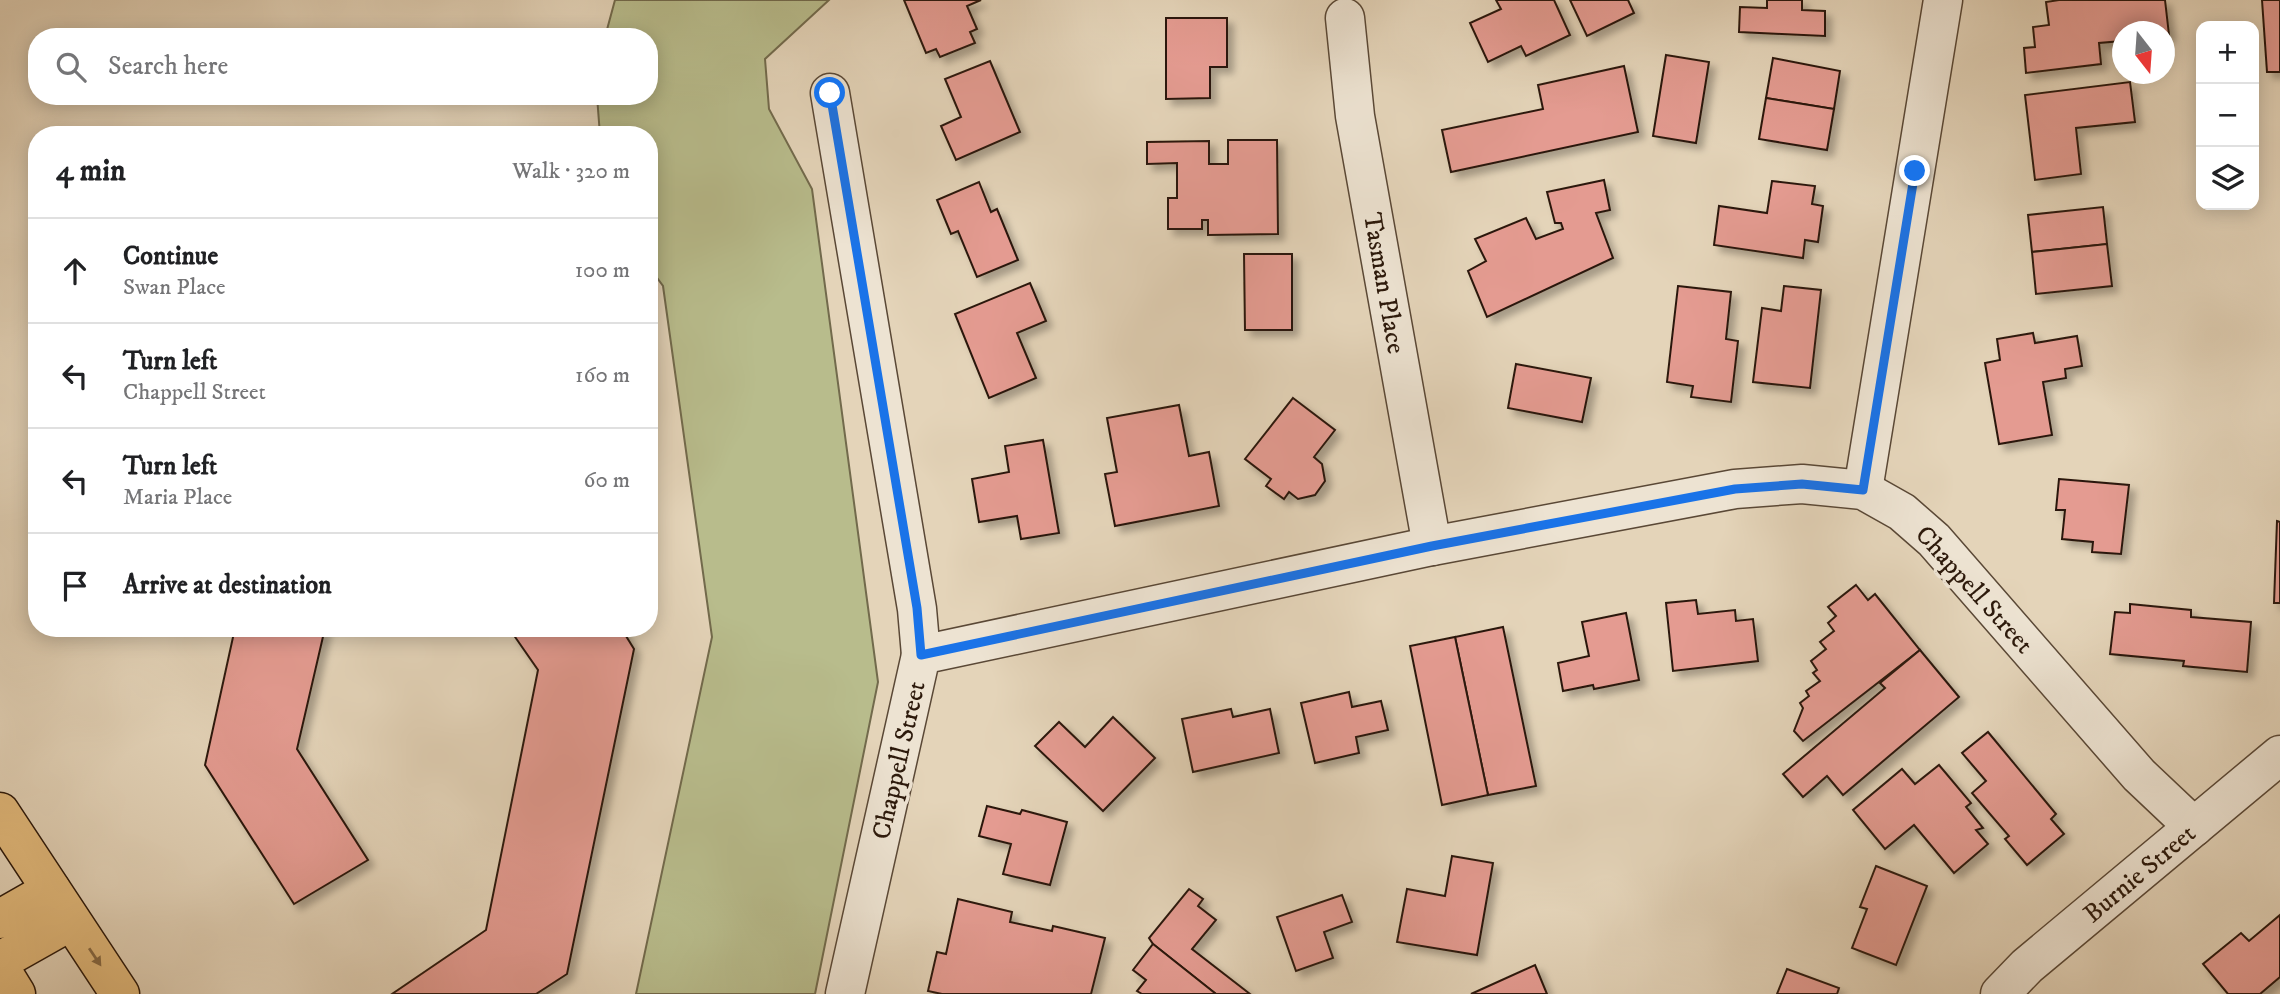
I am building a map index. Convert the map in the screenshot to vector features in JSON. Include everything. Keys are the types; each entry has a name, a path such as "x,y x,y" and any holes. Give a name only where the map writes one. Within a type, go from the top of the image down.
{"main road":[{"path":"0,812 120,994"},
{"path":"0,919 61,905"},
{"path":"0,961 61,905"},
{"path":"0,968 16,994"}],"street":[{"path":"1863,490 1943,0"},
{"name":"Tasman Place","path":"1345,18 1355,116 1432,546"},
{"path":"830,93 917,608 921,655"},
{"name":"Chappell Street","path":"845,994 921,655 1432,546 1735,489 1802,484 1863,490 1902,512 1934,540 2140,775 2194,827"},
{"name":"Burnie Street","path":"2000,994 2027,966 2280,755"}],"green space":[{"path":"615,0 829,0 765,59 769,109 812,189 878,682 815,994 636,994 712,637 663,286 658,279 658,126 599,126 598,105 658,105 658,28 607,28"}],"building":[{"path":"904,0 981,0 967,6 977,29 970,32 975,43 940,57 936,49 926,53"},
{"path":"1496,0 1554,0 1570,35 1526,56 1521,46 1488,62 1470,23 1501,9"},
{"path":"1570,0 1628,0 1634,13 1587,36"},
{"path":"1767,0 1802,0 1802,10 1825,11 1825,36 1739,32 1740,7 1767,8"},
{"path":"2165,0 2167,21 2112,21 2112,42 2099,43 2101,64 2026,73 2024,48 2035,47 2033,27 2049,25 2046,2"},
{"path":"2262,0 2280,0 2280,72 2267,72"},
{"path":"1166,18 1227,18 1227,67 1210,67 1210,98 1166,99"},
{"path":"1666,55 1709,62 1696,143 1653,136"},
{"path":"1773,58 1840,71 1834,109 1766,98"},
{"path":"990,61 1020,132 956,160 941,126 961,117 945,79"},
{"path":"1624,66 1638,132 1451,172 1442,130 1543,109 1538,85"},
{"path":"2130,84 2135,122 2076,128 2081,174 2035,180 2025,95"},
{"path":"1766,98 1834,109 1827,150 1759,139"},
{"path":"1228,140 1277,140 1278,234 1208,235 1208,220 1202,220 1202,229 1168,229 1168,198 1177,198 1177,163 1147,164 1147,142 1209,141 1209,164 1228,164"},
{"path":"1604,180 1610,210 1596,213 1613,258 1487,317 1468,271 1486,261 1475,239 1526,218 1536,239 1563,229 1561,223 1555,223 1547,192"},
{"path":"1772,181 1815,186 1812,204 1823,206 1818,242 1805,240 1803,258 1714,245 1719,206 1767,213"},
{"path":"979,182 991,212 997,209 1018,260 977,277 958,231 951,234 937,200"},
{"path":"2103,207 2107,244 2032,252 2028,215"},
{"path":"2107,244 2112,286 2036,294 2032,252"},
{"path":"1244,254 1292,254 1292,330 1245,330"},
{"path":"1030,283 1046,321 1017,333 1036,378 989,398 955,314"},
{"path":"1678,286 1731,292 1726,339 1738,341 1731,402 1691,397 1693,386 1667,382"},
{"path":"1784,286 1821,290 1810,388 1753,382 1762,308 1781,311"},
{"path":"2033,333 2035,343 2077,336 2082,366 2065,369 2066,378 2043,382 2052,435 1999,444 1985,363 2000,360 1997,339"},
{"path":"1516,364 1591,378 1582,422 1508,408"},
{"path":"1293,398 1335,430 1314,457 1322,464 1325,481 1315,495 1298,499 1289,492 1284,499 1266,486 1271,479 1245,459"},
{"path":"1179,405 1189,456 1209,452 1219,506 1115,526 1105,474 1117,472 1107,418"},
{"path":"1043,440 1059,533 1021,539 1017,516 979,522 972,479 1009,472 1005,446"},
{"path":"2059,479 2129,485 2121,554 2092,552 2093,542 2062,539 2065,510 2056,510"},
{"path":"2277,521 2280,522 2280,603 2274,603"},
{"path":"1856,585 1868,600 1875,594 1920,650 1803,741 1794,731 1803,708 1800,703 1809,696 1806,691 1820,681 1813,673 1817,670 1811,661 1826,649 1820,642 1834,631 1828,623 1836,616 1828,607"},
{"path":"1696,600 1698,614 1735,610 1736,621 1753,619 1758,661 1673,671 1666,603"},
{"path":"2130,604 2191,610 2191,617 2251,622 2247,672 2183,666 2184,661 2110,654 2115,612 2130,613"},
{"path":"1626,613 1639,680 1594,689 1593,685 1563,691 1558,663 1589,656 1582,622"},
{"path":"1503,627 1536,786 1488,795 1455,637"},
{"path":"233,637 323,637 297,749 368,860 294,904 205,765"},
{"path":"515,637 627,637 634,649 567,974 536,994 392,994 486,930 538,670"},
{"path":"1455,637 1488,795 1442,805 1410,646"},
{"path":"1920,650 1959,697 1843,795 1827,776 1803,797 1783,774 1885,688 1880,683"},
{"path":"1349,692 1352,707 1381,701 1388,730 1356,737 1359,753 1315,763 1301,703"},
{"path":"1231,709 1233,717 1270,709 1279,753 1193,772 1182,719"},
{"path":"1113,717 1155,758 1103,811 1035,746 1059,722 1085,747"},
{"path":"1988,732 2056,814 2051,819 2064,834 2027,865 2005,839 2009,836 1972,793 1986,781 1962,753"},
{"path":"1939,765 1971,803 1966,807 1983,828 1976,830 1988,844 1954,873 1914,825 1885,849 1853,810 1902,769 1915,784"},
{"path":"987,806 1020,814 1022,810 1067,822 1050,885 1003,874 1011,844 979,836"},
{"path":"1452,856 1493,863 1477,955 1397,942 1407,889 1445,896"},
{"path":"1876,866 1927,886 1896,965 1852,948 1867,909 1860,907"},
{"path":"1189,889 1203,899 1198,906 1216,920 1192,949 1250,994 1216,994 1149,938"},
{"path":"1342,895 1352,922 1324,932 1333,958 1296,971 1277,917"},
{"path":"958,899 1012,912 1010,922 1052,931 1053,926 1105,938 1091,994 942,994 928,991 937,952 946,954"},
{"path":"2280,915 2280,977 2260,994 2228,994 2203,964 2241,933 2249,941"},
{"path":"1153,944 1216,994 1142,994 1137,991 1146,980 1133,970"},
{"path":"1535,965 1547,994 1471,994"},
{"path":"1787,969 1839,988 1837,994 1777,994"}],"route":[{"path":"830,93 917,608 921,655 1432,546 1735,489 1802,484 1863,490 1915,171"}]}
